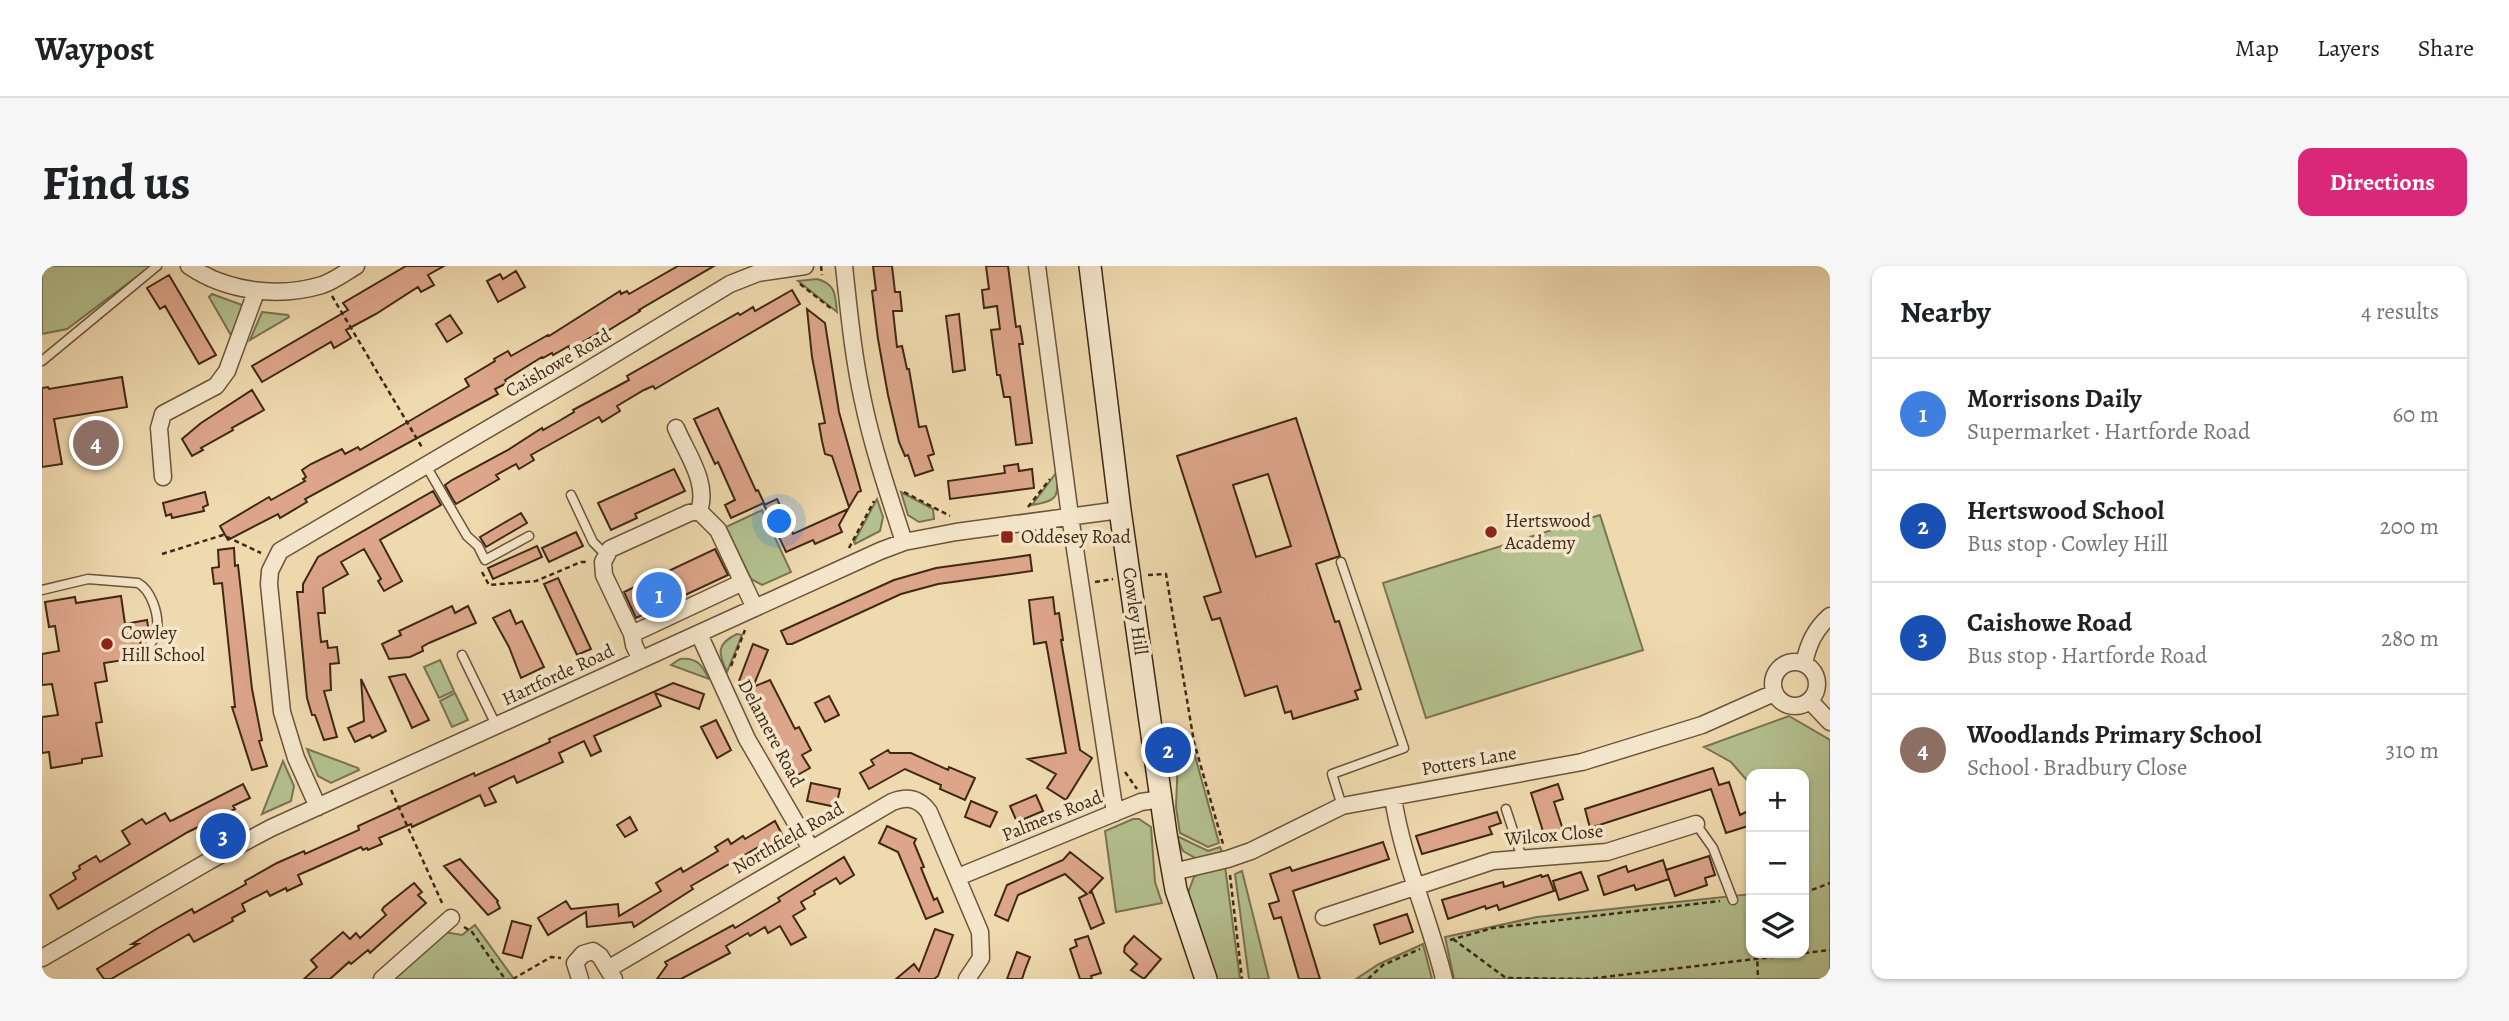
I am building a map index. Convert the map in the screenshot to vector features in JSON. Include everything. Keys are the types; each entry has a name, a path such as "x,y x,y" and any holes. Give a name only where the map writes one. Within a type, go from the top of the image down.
{"main road":[{"name":"Cowley Hill","path":"1090,266 1121,510 1173,872 1176,890 1206,979"}],"street":[{"path":"189,266 199,273 256,292 293,291 325,284 356,266"},
{"path":"844,266 863,399 875,453 904,542"},
{"path":"1037,266 1070,516 1115,813"},
{"name":"Caishowe Road","path":"274,559 287,545 580,375 730,284 758,272 800,273"},
{"path":"163,477 159,428 163,414 216,386 227,371 256,292"},
{"path":"676,428 703,487 699,511"},
{"name":"Hartforde Road","path":"42,958 271,828 904,542 1121,510"},
{"path":"640,660 632,634 604,575 604,558 610,549 699,511"},
{"path":"699,511 718,530 755,608"},
{"path":"274,559 269,584 282,712 296,758 318,807"},
{"name":"Hartforde Road","path":"632,634 743,582"},
{"path":"1804,664 1818,627 1830,616"},
{"name":"Delamere Road","path":"699,634 747,739 811,849"},
{"path":"1789,663 1804,664 1816,677 1817,690 1804,705 1783,704 1774,693 1777,672 1789,663"},
{"name":"Potters Lane","path":"1173,872 1251,851 1342,806 1582,762 1702,725 1774,693"},
{"path":"1810,701 1830,722"},
{"path":"1393,797 1398,831 1444,979"},
{"name":"Northfield Road","path":"575,962 583,954 593,951 600,956 611,974 811,849 891,802 908,798 923,804 929,812 958,877"},
{"name":"Palmers Road","path":"958,877 1141,802 1162,799"},
{"name":"Wilcox Close","path":"1324,917 1493,861 1607,852 1696,824"},
{"path":"958,877 980,932 982,944 981,958 967,979"},
{"path":"382,979 451,918"},
{"path":"575,962 580,979"}],"lane":[{"path":"42,361 157,266"},
{"path":"428,463 467,536 478,546 485,560 529,536"},
{"path":"571,495 593,542 604,558"},
{"path":"1341,562 1404,748 1332,774 1342,806"},
{"path":"42,590 88,579 138,583 150,594 158,625 147,650"},
{"path":"462,655 497,727"},
{"path":"1506,809 1522,858"},
{"name":"Wilcox Close","path":"1696,824 1713,848 1733,900"}],"path":[{"path":"821,266 822,275"},
{"path":"800,273 839,315"},
{"path":"325,284 428,463"},
{"path":"1027,508 1051,478"},
{"path":"898,488 954,518"},
{"path":"849,549 878,495"},
{"path":"162,554 223,535 274,559"},
{"path":"478,565 489,585 536,582 581,562 604,558"},
{"path":"1142,576 1166,574 1194,742 1228,859 1242,979"},
{"path":"1090,583 1121,578"},
{"path":"727,676 746,628"},
{"path":"1171,734 1194,742"},
{"path":"386,777 438,896 451,918 472,932 505,979"},
{"path":"1809,891 1830,883"},
{"path":"1368,979 1383,965 1435,943 1493,928 1746,898"},
{"path":"1453,939 1506,978 1588,979 1758,958 1758,979"},
{"path":"1809,952 1830,950"},
{"path":"513,979 551,957 575,962"}],"green space":[{"path":"42,266 151,266 67,329 42,334"},
{"path":"817,279 831,287 837,312 798,281"},
{"path":"212,294 245,306 233,339 209,297"},
{"path":"262,312 289,317 250,340"},
{"path":"1056,473 1057,488 1054,497 1032,505"},
{"path":"901,492 933,509 934,519 919,522 908,515"},
{"path":"877,499 883,517 880,531 855,544 854,542"},
{"path":"762,510 791,572 762,585 751,579 726,527"},
{"path":"1600,515 1643,650 1426,718 1383,583"},
{"path":"737,634 742,635 727,672 721,654 722,645"},
{"path":"680,659 691,659 698,663 709,679 671,665"},
{"path":"440,660 454,691 439,698 424,667"},
{"path":"455,693 468,720 452,727 440,701"},
{"path":"1789,716 1830,740 1830,979 1454,979 1445,937 1537,917 1746,895 1746,958 1809,958 1809,769 1746,769 1746,779 1731,762 1704,747"},
{"path":"1183,741 1192,745 1219,843 1208,847 1180,833 1176,807 1178,757 1185,755"},
{"path":"307,749 359,770 331,783 318,776"},
{"path":"283,761 294,786 291,801 262,814"},
{"path":"1139,819 1151,827 1155,882 1162,903 1116,912 1105,831"},
{"path":"1177,838 1208,851 1220,847 1223,854 1197,859 1183,851"},
{"path":"1225,866 1240,979 1214,979 1188,893 1194,877"},
{"path":"1242,871 1269,979 1249,979 1235,874"},
{"path":"475,925 514,979 392,979 444,932 462,935"},
{"path":"1423,944 1432,979 1356,979 1379,964"}],"building":[{"path":"406,266 444,266 428,275 434,285 421,292 418,287 346,330 351,338 334,348 331,342 262,382 252,366 348,310 343,303"},
{"path":"678,266 714,266 604,333 602,331 570,349 569,346 553,355 552,353 542,357 505,380 507,383 495,389 498,394 305,499 307,502 280,518 278,514 228,540 220,526 269,497 271,500 305,481 302,470 311,464 342,449 345,454 358,447 360,450 469,386 465,379 495,361 494,359 508,351 511,356 549,336 620,291 621,294 627,291 629,294"},
{"path":"873,266 892,266 895,292 900,292 902,311 893,311 897,347 902,346 909,369 919,427 926,426 934,454 928,456 933,470 915,476 908,455 905,456 899,442 888,395 872,291 876,290"},
{"path":"986,266 1008,266 1016,327 1020,326 1023,344 1019,344 1032,443 1016,445 1010,397 1004,397 1000,375 997,375 991,330 1000,329 997,306 984,308 982,290 989,289"},
{"path":"516,271 525,287 498,302 487,281 500,274 503,279"},
{"path":"169,275 216,355 199,364 165,306 160,309 147,288"},
{"path":"792,290 800,304 655,389 653,386 644,390 617,406 620,411 602,422 599,417 531,455 534,460 519,469 516,464 496,475 499,479 456,504 452,498 445,485 452,480 559,421 574,412 573,410 629,380 627,376 738,313 740,315 753,307 755,311"},
{"path":"807,309 825,323 839,412 861,491 849,507 832,456 825,454 822,441 819,424 825,423 812,357"},
{"path":"959,314 965,370 953,372 946,316"},
{"path":"450,315 462,333 447,342 436,324"},
{"path":"122,377 127,407 54,419 62,464 42,467 42,388"},
{"path":"252,390 264,410 192,456 182,439 201,423"},
{"path":"718,408 764,503 731,518 725,505 735,500 694,419"},
{"path":"1296,418 1340,556 1316,564 1335,622 1339,621 1361,689 1355,691 1358,699 1293,719 1291,711 1285,713 1277,686 1245,696 1220,618 1212,620 1204,597 1221,592 1177,456","holes":["1268,474 1291,546 1256,557 1233,485"]},
{"path":"1018,464 1019,471 1032,469 1034,488 950,499 948,481 1005,473 1004,466"},
{"path":"674,469 685,491 635,514 637,518 611,530 598,503"},
{"path":"433,491 441,505 380,540 402,581 384,591 378,581 381,579 364,549 341,562 348,574 323,588 325,613 318,613 321,642 327,641 328,648 337,647 339,663 330,664 331,690 324,691 337,737 324,740 307,698 297,592 303,592 303,584 318,557"},
{"path":"205,492 208,505 203,507 204,511 172,518 171,514 166,516 163,503"},
{"path":"777,499 793,534 848,509 839,525 842,532 815,544 813,540 786,552 764,505"},
{"path":"521,513 527,523 486,547 480,537"},
{"path":"576,532 583,546 549,562 542,548"},
{"path":"537,546 542,557 493,579 488,568"},
{"path":"234,548 252,689 262,740 259,741 267,766 252,770 232,707 235,707 222,583 214,584 212,568 219,567 218,550"},
{"path":"715,549 728,575 636,618 624,592"},
{"path":"1030,555 1032,571 938,584 901,594 792,644 787,644 781,631 894,580 936,568"},
{"path":"558,578 591,649 577,655 544,584"},
{"path":"121,596 125,624 147,620 149,633 146,639 140,640 143,657 104,663 107,681 95,683 102,722 96,723 102,756 82,759 82,763 51,768 49,752 42,753 42,717 58,715 52,684 42,685 42,654 59,651 55,626 49,627 45,602 75,597 76,603"},
{"path":"1053,597 1055,614 1059,613 1061,640 1080,750 1092,758 1066,800 1047,788 1056,774 1028,759 1066,753 1046,642 1034,644 1029,600"},
{"path":"452,606 455,613 468,606 476,623 429,643 422,647 423,651 410,657 389,659 382,644 401,635 399,631"},
{"path":"510,610 516,624 522,621 544,667 521,678 509,647 493,618"},
{"path":"753,644 768,650 753,687 770,680 795,729 799,727 811,750 802,755 810,768 794,777 739,681"},
{"path":"405,674 429,720 412,728 389,677"},
{"path":"361,679 386,731 355,742 348,728 364,721"},
{"path":"673,683 704,694 699,709 655,693 661,706 594,736 601,751 591,756 584,741 559,753 563,762 517,783 514,776 489,788 496,802 485,806 480,795 412,827 411,824 379,838 382,844 368,850 361,847 298,875 302,884 270,896 267,891 242,904 245,911 232,918 233,921 194,942 189,934 111,979 104,979 97,969 138,944 132,944 158,928 192,909 194,913 277,863 304,851 305,854 359,830 358,826 474,773 475,776 515,758 550,742 549,739"},
{"path":"829,696 839,715 825,722 815,703"},
{"path":"716,720 731,750 717,758 701,727"},
{"path":"888,750 890,753 911,753 948,770 949,767 975,778 965,800 940,789 941,785 905,769 869,789 860,773 874,765 871,760"},
{"path":"1713,768 1719,785 1729,782 1740,815 1746,812 1746,827 1726,833 1711,789 1590,828 1585,809"},
{"path":"811,783 840,789 836,807 807,801"},
{"path":"243,784 250,798 233,806 235,809 188,832 58,909 50,895 76,879 73,873 80,869 79,866 96,856 100,862 130,844 122,831 142,819 146,824 165,813 170,821 173,820"},
{"path":"1558,784 1563,799 1554,802 1566,839 1547,844 1531,793"},
{"path":"1036,795 1043,811 1017,822 1010,806"},
{"path":"971,801 997,812 990,827 965,817"},
{"path":"1497,812 1501,823 1489,827 1492,834 1422,854 1416,836"},
{"path":"630,817 637,830 625,837 617,825"},
{"path":"775,821 783,836 691,886 693,889 634,927 632,922 587,927 586,912 548,935 538,918 566,901 571,909 618,904 619,916 661,891 656,883 681,868 683,872 718,851 715,847 728,839 731,844 743,836 745,839"},
{"path":"887,826 916,839 914,843 924,867 921,868 934,900 937,898 943,912 926,919 898,852 879,843"},
{"path":"1383,842 1389,859 1293,891 1320,979 1299,979 1281,917 1274,919 1269,904 1279,901 1270,874 1290,867 1292,871"},
{"path":"1070,852 1103,878 1089,893 1092,892 1104,923 1091,929 1079,898 1087,894 1065,874 1018,895 1008,921 995,915 1007,885 1063,860"},
{"path":"1709,856 1715,875 1705,878 1707,885 1675,896 1666,870"},
{"path":"844,857 854,875 840,884 836,878 814,891 815,894 801,902 805,909 793,916 806,937 791,945 780,926 768,933 765,927 726,946 730,953 681,979 657,979 667,965 665,962 733,925 735,928"},
{"path":"460,859 498,901 500,908 488,915 444,866"},
{"path":"1663,860 1669,879 1636,890 1634,885 1604,895 1598,876 1626,866 1628,872"},
{"path":"1581,872 1588,890 1559,900 1553,881"},
{"path":"1548,875 1554,891 1499,910 1497,905 1486,909 1485,906 1448,919 1442,900 1503,882 1504,887"},
{"path":"414,883 422,892 418,895 426,903 370,953 368,950 351,964 349,962 330,979 304,979 317,967 311,960 343,932 350,939 356,933 360,938 386,915 382,910 384,907"},
{"path":"1407,914 1413,932 1380,944 1374,925"},
{"path":"512,921 531,926 522,958 503,953"},
{"path":"935,929 953,935 938,976 934,979 896,979 914,964 919,971"},
{"path":"1088,936 1101,973 1091,976 1092,979 1080,979 1070,949 1077,946 1075,940"},
{"path":"1134,936 1161,959 1144,979 1131,970 1137,964 1124,952 1125,946"},
{"path":"1017,952 1030,957 1022,979 1007,979"}],"place":[{"name":"Woodlands Primary School","path":"96,443"},
{"name":"Hertswood Academy","path":"1491,532"},
{"name":"Oddesey Road","path":"1007,537"},
{"name":"Morrisons Daily","path":"659,595"},
{"name":"Cowley Hill School","path":"107,644"},
{"name":"Hertswood School","path":"1168,750"},
{"name":"Caishowe Road","path":"223,836"}]}
